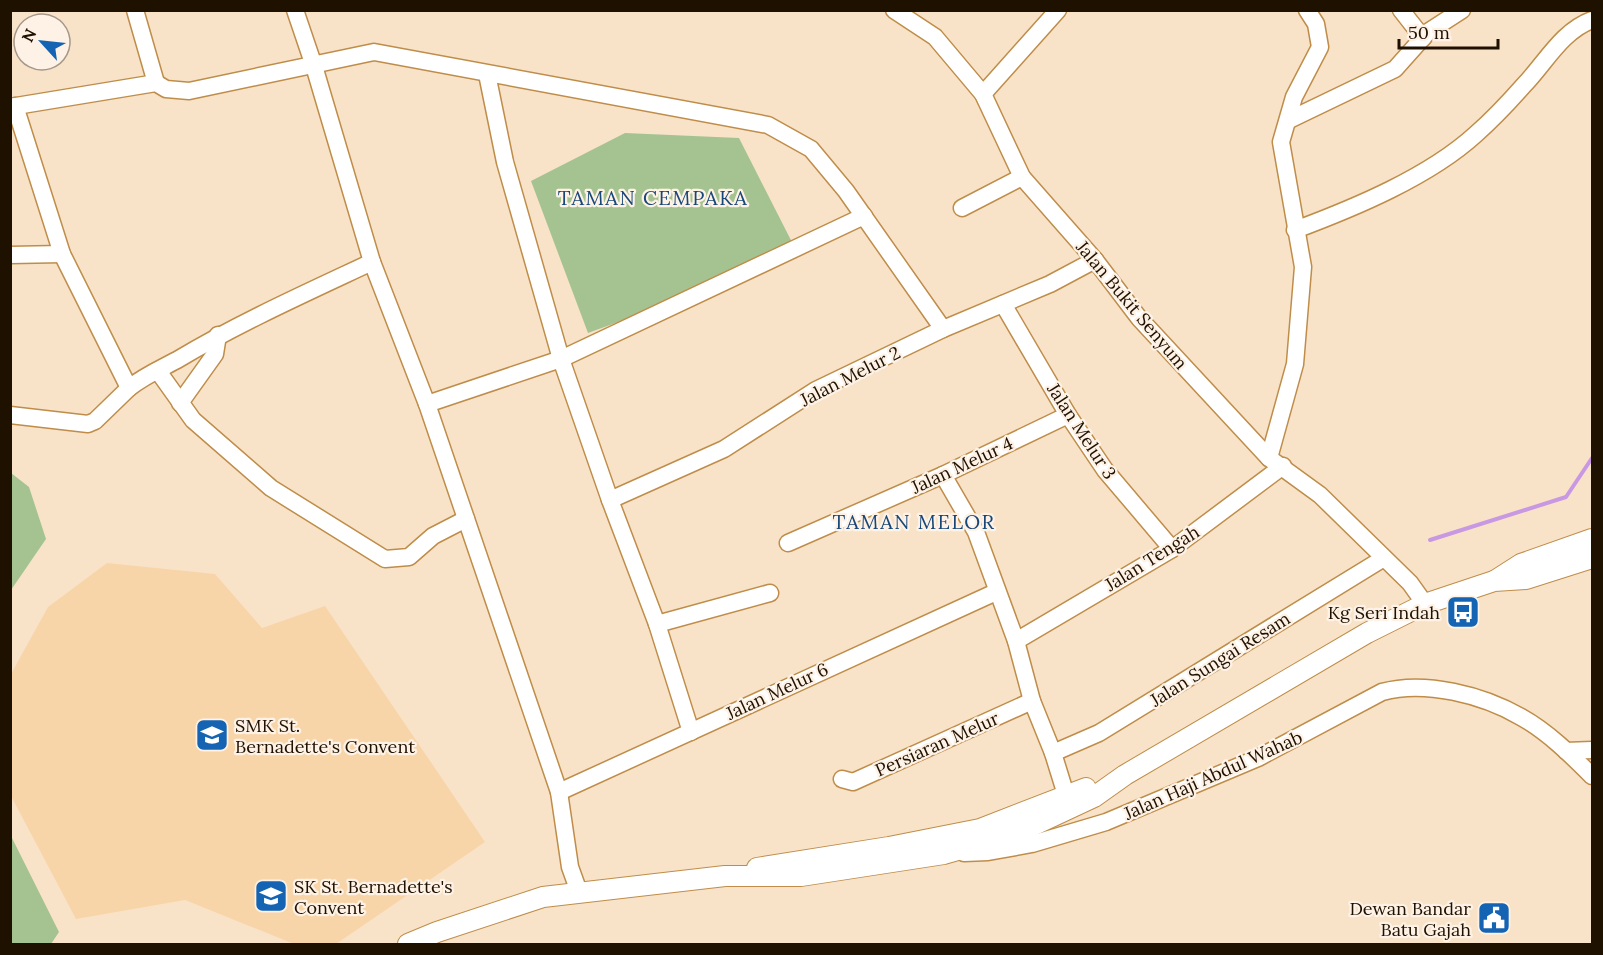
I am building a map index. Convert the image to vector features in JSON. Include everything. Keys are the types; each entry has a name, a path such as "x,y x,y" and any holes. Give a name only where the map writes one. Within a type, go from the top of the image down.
{"main road":[{"path":"408,945 437,932 543,897 725,876 801,876 944,854 1000,838 1094,797 1125,775 1367,633 1425,604 1494,581 1521,564 1593,539"},
{"path":"1494,581 1526,579 1593,558"},
{"path":"725,876 774,864 889,847 980,829 1066,795 1125,775"},
{"path":"980,829 1000,838"}],"street":[{"path":"135,10 156,83"},
{"path":"295,10 314,66 372,262 427,404 560,800 570,867 579,892"},
{"name":"Jalan Bukit Senyum","path":"894,10 935,37 983,94 1022,177 1095,260 1139,318 1276,462 1320,495 1410,583 1425,604"},
{"path":"983,94 1058,10"},
{"path":"1276,462 1295,364 1303,267 1281,142 1294,97 1320,47 1316,24 1307,10"},
{"path":"1401,10 1423,39"},
{"path":"1289,120 1395,69 1423,39 1462,10"},
{"path":"1295,230 1348,210 1447,157 1484,127 1525,85 1562,39 1579,25 1593,20"},
{"path":"129,388 62,254 13,106 156,83 166,89 189,91 374,52 768,125 811,149 864,216 943,329"},
{"path":"487,74 505,162 561,358 610,500 657,624 691,732"},
{"path":"962,208 1022,177"},
{"path":"427,404 561,358 864,216"},
{"path":"10,255 62,254"},
{"name":"Jalan Melur 2","path":"610,500 724,449 816,390 1095,260"},
{"path":"10,415 88,424 95,421 146,375 158,371 218,335 372,262"},
{"name":"Jalan Melur 3","path":"1003,304 1068,415 1106,470 1172,549"},
{"path":"180,403 215,354 218,335"},
{"path":"158,371 193,420 271,488 385,559 409,557 433,536 466,519"},
{"name":"Jalan Melur 4","path":"788,543 943,475 1068,415"},
{"name":"Jalan Tengah","path":"1016,641 1172,549 1276,462"},
{"path":"943,475 976,532 1016,641 1032,701 1053,753 1066,795"},
{"name":"Jalan Sungai Resam","path":"1053,753 1099,733 1384,558"},
{"name":"Jalan Melur 6","path":"560,800 691,732 996,591"},
{"path":"657,624 770,593"},
{"name":"Jalan Haji Abdul Wahab","path":"944,854 988,852 1032,844 1106,822 1258,758 1310,733 1382,692 1397,688 1427,688 1494,705 1522,717 1566,751 1593,777"},
{"name":"Persiaran Melur","path":"842,779 853,782 1032,701"},
{"path":"1566,751 1593,750"},
{"path":"1000,838 1032,844"}],"shaded area":[{"name":"SMK St. Bernadette's Convent","path":"107,563 215,574 262,628 325,606 485,842 336,944 294,944 185,900 76,919 11,796 11,674 48,607"}],"green space":[{"path":"625,133 739,138 799,256 588,333 531,181"},
{"path":"11,473 29,487 46,539 11,590"},
{"path":"10,834 59,932 51,944 11,944"}],"waterway":[{"path":"1430,540 1566,497 1592,458"}],"place":[{"name":"Kg Seri Indah","path":"1463,612"},
{"name":"SMK St. Bernadette's Convent","path":"212,735"},
{"name":"SK St. Bernadette's Convent","path":"271,896"},
{"name":"Dewan Bandar Batu Gajah","path":"1494,918"}],"district":[{"name":"TAMAN CEMPAKA","path":"653,197"},
{"name":"TAMAN MELOR","path":"914,521"}]}
